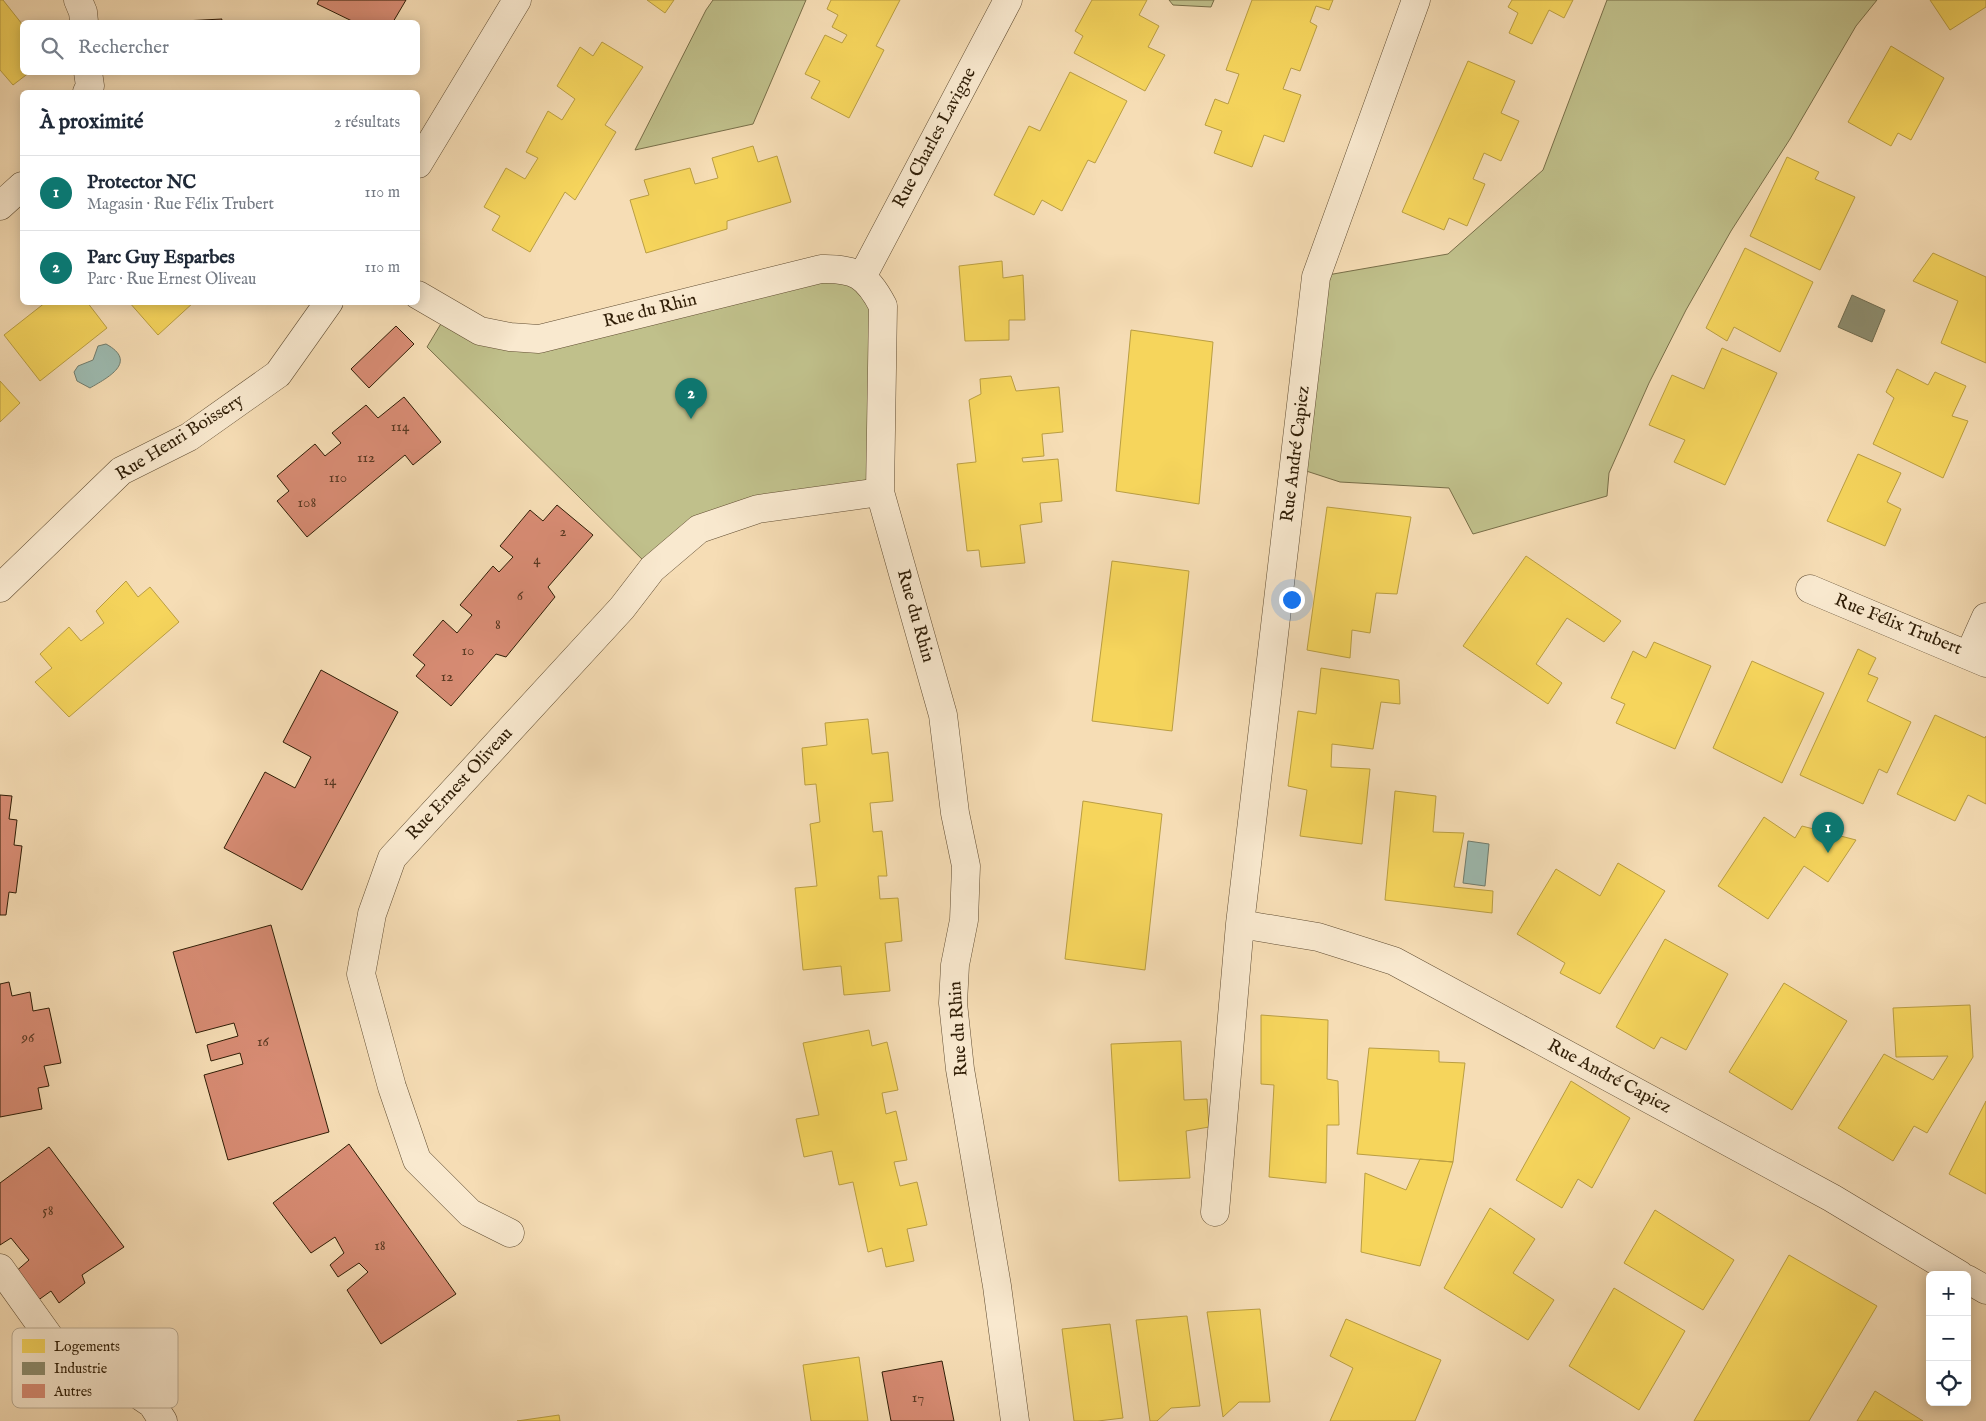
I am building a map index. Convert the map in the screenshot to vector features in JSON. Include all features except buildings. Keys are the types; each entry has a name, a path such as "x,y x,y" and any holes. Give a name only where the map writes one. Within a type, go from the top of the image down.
{"street":[{"path":"78,0 84,20"},
{"path":"420,161 517,0"},
{"name":"Rue Charles Lavigne","path":"862,277 1008,0"},
{"name":"Rue André Capiez","path":"1215,1212 1240,924 1316,277 1416,0"},
{"path":"88,75 90,86 88,90"},
{"path":"0,206 20,188"},
{"name":"Rue du Rhin","path":"420,296 480,331 510,337 539,339 821,269 843,268 862,277 874,289 883,306 880,492 943,715 955,813 966,866 964,920 955,965 953,1003 960,1069 997,1286 1016,1421"},
{"name":"Rue Henri Boissery","path":"0,588 121,471 189,437 278,374 327,305"},
{"name":"Rue Ernest Oliveau","path":"510,1233 470,1214 417,1160 392,1087 361,974 372,914 392,858 622,608 652,569 700,529 758,509 880,492"},
{"name":"Rue Félix Trubert","path":"1810,589 1978,659"},
{"path":"1978,659 1986,617"},
{"name":"Rue André Capiez","path":"1240,924 1318,937 1394,961 1832,1198 1953,1271"},
{"path":"0,1268 43,1328"},
{"path":"1971,1281 1986,1290"},
{"path":"155,1408 163,1421"}],"green space":[{"path":"713,0 806,0 753,124 635,150 706,10"},
{"path":"1169,0 1214,0 1211,7 1173,5"},
{"path":"1607,0 1877,0 1856,26 1790,139 1731,231 1686,310 1649,383 1609,473 1607,496 1473,534 1449,488 1340,482 1294,467 1316,277 1448,254 1543,170"},
{"path":"821,269 874,289 880,492 758,509 652,569 427,347 448,312 510,337"}],"water":[{"path":"106,344 120,357 117,369 90,388 77,381 74,372 78,366 93,360 98,346"},
{"path":"1468,841 1489,844 1485,886 1463,883"}],"place":[{"name":"Parc Guy Esparbes","path":"691,419"},
{"name":"Protector NC","path":"1828,853"}]}
